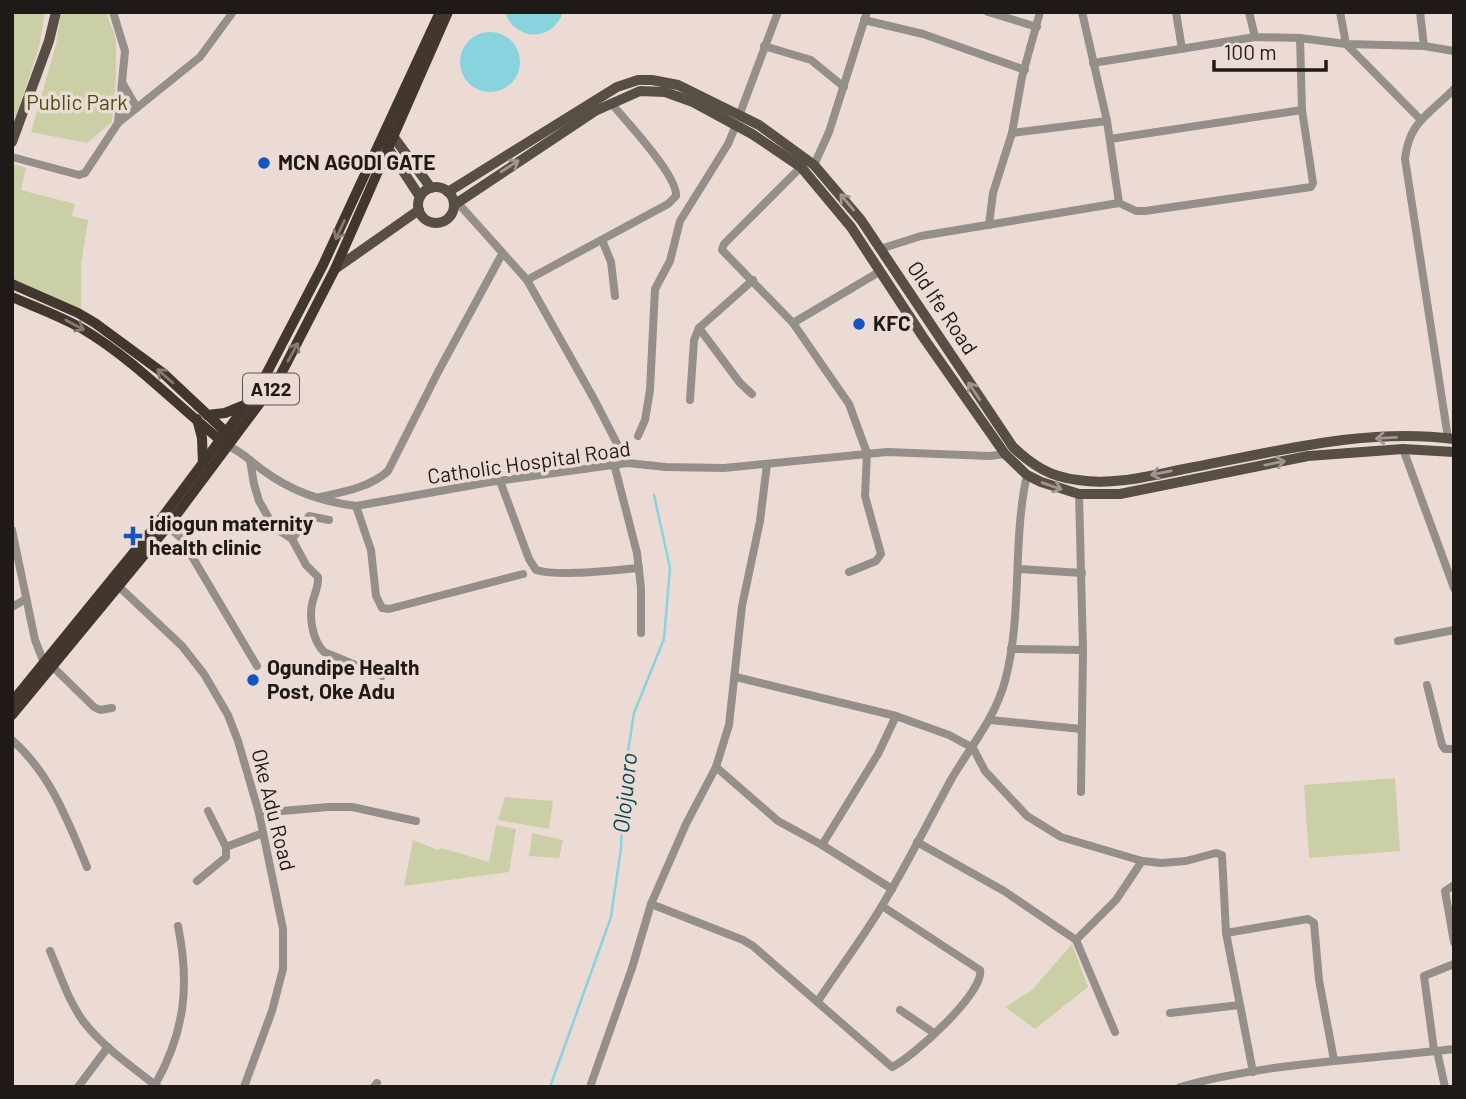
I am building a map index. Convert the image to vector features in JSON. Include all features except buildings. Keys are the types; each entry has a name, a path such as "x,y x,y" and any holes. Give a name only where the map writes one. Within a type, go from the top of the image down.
{"highway":[{"name":"A122","path":"115,583 203,464 280,376 335,269 440,12"},
{"name":"A122","path":"12,702 167,526 227,439 298,316 448,12"},
{"path":"12,284 67,307 95,323 163,373 198,413 203,464"},
{"path":"12,297 84,330 198,413 227,439"},
{"path":"198,413 232,411 249,403"},
{"name":"A122","path":"12,715 48,664"}],"main road":[{"path":"12,130 44,37 49,12"},
{"path":"12,142 50,41 56,12"},
{"name":"Old Ife Road","path":"448,192 617,87 638,80 678,85 738,120 801,167 851,227 1005,454 1027,475 1057,488 1080,494 1120,494 1308,456 1403,449 1454,452"},
{"name":"Old Ife Road","path":"419,210 428,220 436,223 449,217 455,203 559,133 611,103 640,91 665,92 738,120 759,125 814,165 861,220 1013,447 1034,466 1046,472 1077,480 1117,481 1308,444 1402,437 1451,439"},
{"path":"388,137 431,188"},
{"path":"335,269 419,210 421,197 388,137"},
{"path":"421,197 431,188 440,188 448,192 455,203"},
{"path":"851,227 861,220"}],"street":[{"path":"113,12 125,51 118,123"},
{"path":"12,157 79,175 85,173 118,123 200,57 233,12"},
{"path":"638,436 645,420 650,390 655,289 670,261 680,221 728,144 778,12"},
{"path":"988,12 1037,27"},
{"path":"989,225 993,193 1012,132 1022,77 1040,12"},
{"path":"1082,12 1107,121 1119,203"},
{"path":"1176,12 1182,49"},
{"path":"1249,12 1255,37"},
{"path":"1340,12 1346,44 1420,119"},
{"path":"1420,12 1424,46"},
{"path":"814,165 844,87 865,16 1025,70"},
{"path":"1093,63 1255,37 1300,38 1346,44 1424,46 1454,51"},
{"path":"880,249 920,236 1119,203 1136,211 1145,211 1311,187 1313,183 1302,110 1300,38"},
{"path":"764,46 811,60 844,87"},
{"path":"123,84 137,108"},
{"path":"1451,439 1405,159 1407,142 1420,119 1454,89"},
{"path":"527,280 668,204 676,196 677,189 662,164 611,103"},
{"path":"1110,139 1302,110"},
{"path":"1012,132 1107,121"},
{"path":"801,167 724,244 722,250 793,323 849,404 867,453 865,496 881,554 876,561 849,572"},
{"path":"455,203 527,280 594,398 627,463"},
{"path":"602,240 611,262 615,296"},
{"path":"317,498 357,488 388,471 502,254"},
{"path":"793,323 879,272"},
{"path":"690,400 694,340 699,328 753,280"},
{"path":"699,328 740,383 752,394"},
{"name":"Catholic Hospital Road","path":"227,439 280,482 317,498 356,506 614,464 700,469 867,453 990,456 1005,454"},
{"path":"1403,449 1454,588"},
{"path":"250,460 260,501 278,530 292,539 306,565 319,580 311,608 315,638 319,646 324,652 382,676"},
{"path":"614,464 631,524 639,568 641,633"},
{"path":"590,1087 632,968 651,904 686,824 716,767 729,724 742,606 760,521 767,464"},
{"path":"818,1001 892,889 954,775 989,720 1006,679 1019,569 1021,500 1027,475"},
{"path":"500,481 529,559 536,570 544,573 639,568"},
{"path":"1080,494 1083,650 1081,792"},
{"path":"356,506 371,550 376,596 382,608 388,610 523,574"},
{"path":"292,539 309,516 329,520"},
{"path":"167,526 181,538 257,666"},
{"path":"12,530 35,640 48,664 94,707 100,710 112,708"},
{"path":"1019,569 1082,573"},
{"name":"Oke Adu Road","path":"115,583 182,646 204,674 228,715 259,813 283,929 283,969 272,1012 244,1087"},
{"path":"12,607 26,599"},
{"path":"1398,641 1454,629"},
{"path":"1011,649 1083,650"},
{"path":"736,677 896,716 948,735 973,748 985,771 1027,816 1061,837 1142,861 1173,863 1216,853 1222,855 1226,933 1253,1072"},
{"path":"1427,685 1442,745 1445,749 1454,749"},
{"path":"822,845 878,754 896,716"},
{"path":"989,720 1081,729"},
{"path":"12,740 50,786 87,867"},
{"path":"716,767 765,811 892,889"},
{"path":"259,813 352,807 416,821"},
{"path":"197,881 226,857 226,848 208,811"},
{"path":"226,848 263,833"},
{"path":"917,842 1004,891 1076,940 1115,1032"},
{"path":"1076,940 1116,900 1142,861"},
{"path":"1454,885 1445,891 1454,942"},
{"path":"651,904 743,940 818,1001 892,1068 966,1002 979,983 980,970 882,906"},
{"path":"1226,933 1308,919 1314,923 1319,980 1334,1060"},
{"path":"50,951 72,1002 84,1021 108,1047 156,1086 174,1046 184,1001 184,956 177,926"},
{"path":"1443,1086 1424,976 1454,964"},
{"path":"1170,1013 1240,1005"},
{"path":"900,1010 934,1033"},
{"path":"78,1087 108,1047"},
{"path":"1180,1087 1253,1072 1334,1060 1454,1049"}],"green space":[{"name":"Public Park","path":"12,12 45,12 39,48 12,128"},
{"name":"Public Park","path":"61,12 106,12 116,39 112,122 87,143 31,132 56,45"},
{"name":"Public Park","path":"12,164 26,168 21,190 75,204 72,216 88,220 81,265 81,318 12,290"},
{"path":"1395,778 1400,851 1309,858 1304,785"},
{"path":"505,797 553,801 549,829 498,820"},
{"path":"496,825 516,829 509,872 404,886 413,840 438,850 441,848 489,862"},
{"path":"532,833 563,840 559,858 529,856"},
{"path":"1072,944 1088,987 1035,1029 1005,1007 1032,990"}],"water":[{"path":"505,12 563,12 551,29 534,34 517,29"},
{"path":"490,32 507,37 515,45 520,62 515,79 507,87 490,92 473,87 465,79 460,62 465,45 473,37"}],"waterway":[{"name":"Olojuoro","path":"550,1087 611,917 621,848 624,777 634,713 664,639 670,568 654,495"}],"place":[{"name":"MCN AGODI GATE","path":"264,163"},
{"name":"KFC","path":"859,324"},
{"name":"idiogun maternity health clinic","path":"133,536"},
{"name":"Ogundipe Health Post, Oke Adu","path":"253,680"}]}
